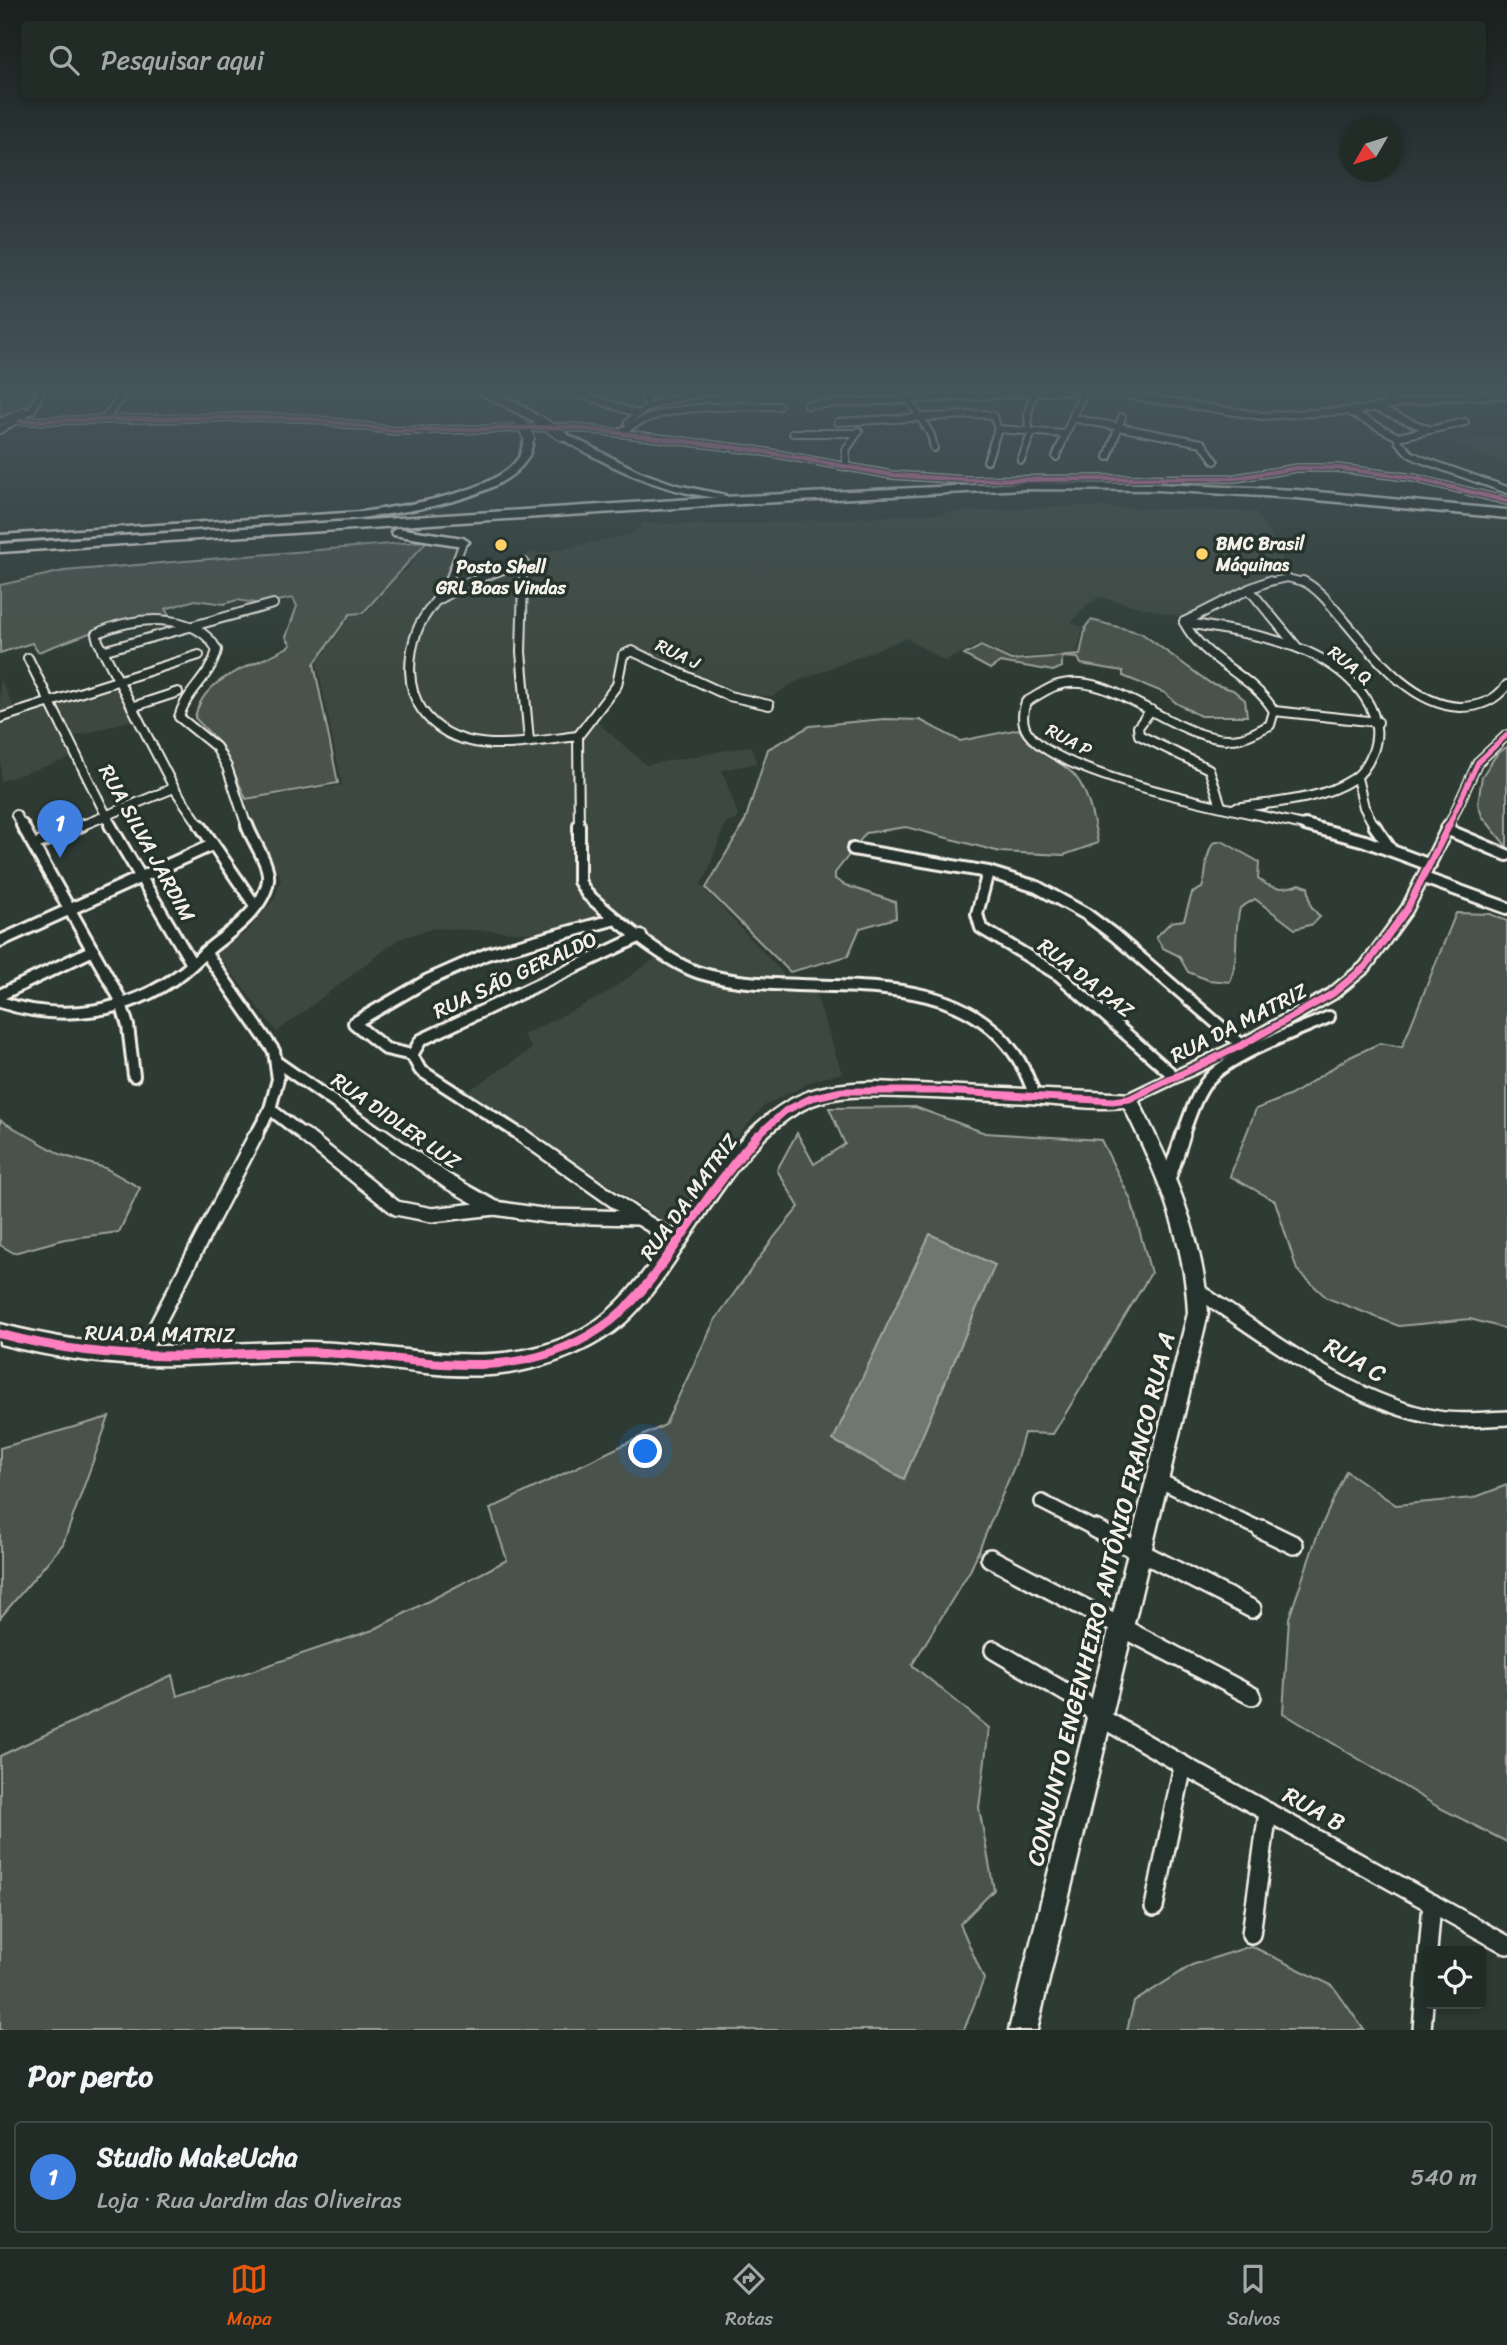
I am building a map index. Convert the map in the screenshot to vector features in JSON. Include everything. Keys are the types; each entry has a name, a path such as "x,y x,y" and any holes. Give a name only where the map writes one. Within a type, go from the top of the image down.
{"highway":[{"path":"0,548 903,490 1061,486 1191,488 1401,502 1507,514"},
{"path":"720,495 883,488 903,490"},
{"path":"0,555 877,498 1063,492 1242,496 1507,520"},
{"path":"167,537 277,520"},
{"path":"361,531 419,534 463,542"}],"main road":[{"path":"0,538 361,515 467,493 484,485"},
{"path":"661,485 720,495"},
{"name":"RUA DA MATRIZ","path":"0,1334 51,1347 141,1355 285,1351 468,1368 540,1358 571,1346 624,1310 679,1242 754,1138 772,1119 810,1098 830,1093 881,1090 1113,1101 1129,1099"},
{"name":"CONJUNTO ENGENHEIRO ANTÔNIO FRANCO RUA A","path":"1023,2030 1098,1716 1195,1331 1198,1291 1187,1237 1168,1180 1129,1099"}],"street":[{"path":"1441,485 1507,501"},
{"path":"463,542 452,575 417,629 410,662 413,693 426,717 444,735 457,740 498,743 579,736 579,881 587,894 662,952 696,972 742,983 901,989 926,994 974,1018 1010,1047 1035,1096"},
{"path":"438,600 478,577 525,562 519,598 529,741"},
{"path":"1152,710 1138,727 1139,736 1209,769 1226,807 1322,792 1357,778 1376,747 1378,723 1315,713 1274,711 1262,691 1192,639 1184,622 1249,589 1286,578 1308,583 1323,596 1391,672 1410,688 1433,699 1458,706 1477,706 1493,700 1507,685"},
{"path":"1249,589 1299,649"},
{"path":"102,651 273,604"},
{"path":"0,1002 28,1011 66,1015 103,1010 121,1004 164,983 192,964 238,926 254,904 267,885 268,871 245,827 218,751 179,717 182,707 208,678 216,660 217,650 209,636 192,626 154,622 104,629 96,637 102,651 174,788 254,904"},
{"name":"RUA Q","path":"1184,622 1299,649 1319,658 1367,699 1378,723"},
{"name":"RUA J","path":"579,736 617,685 623,655 632,651 729,696 769,705"},
{"path":"0,718 199,655"},
{"name":"RUA SILVA JARDIM","path":"28,658 105,816 192,964"},
{"name":"RUA P","path":"1274,711 1270,725 1262,731 1237,738 1208,736 1192,732 1105,688 1076,684 1052,687 1033,695 1026,702 1021,717 1028,734 1037,742 1080,765 1114,778 1390,848 1430,865"},
{"path":"132,706 178,692"},
{"name":"RUA DA MATRIZ","path":"1129,1099 1242,1045 1332,994 1365,967 1407,909 1478,762 1507,735"},
{"path":"1357,778 1360,801 1390,848"},
{"path":"34,845 174,788"},
{"path":"16,815 71,909 121,1004 128,1026 134,1076"},
{"path":"1446,829 1507,855"},
{"path":"0,941 212,845"},
{"path":"853,849 988,872 1037,887 1086,914 1134,951 1242,1045"},
{"name":"RUA DA PAZ","path":"988,872 977,914 981,928 1059,975 1174,1076"},
{"path":"1424,878 1507,908"},
{"path":"616,919 577,932 486,954 428,980 354,1023 385,1050 394,1054 412,1055 420,1070 515,1131 639,1218 679,1242"},
{"name":"RUA SÃO GERALDO","path":"412,1055 414,1047 431,1035 642,936"},
{"path":"0,995 93,950"},
{"path":"141,1355 270,1110 278,1079 278,1063 274,1051 205,952"},
{"path":"1168,1180 1191,1116 1208,1080 1217,1072 1278,1040 1329,1017"},
{"name":"RUA DIDLER LUZ","path":"278,1063 447,1181 495,1208"},
{"name":"RUA DIDLER LUZ","path":"270,1110 396,1208 413,1215 435,1216 495,1208 548,1216 639,1218"},
{"name":"RUA C","path":"1198,1291 1327,1372 1397,1409 1438,1419 1507,1418"},
{"path":"1158,1480 1294,1545"},
{"path":"1042,1502 1252,1609"},
{"path":"990,1558 1252,1696"},
{"name":"RUA B","path":"994,1650 1083,1702 1098,1716 1183,1765 1507,1945"},
{"path":"1154,1907 1183,1765"},
{"path":"1251,1934 1268,1812"},
{"path":"1428,1946 1432,1903"},
{"path":"1422,2030 1424,2009"}],"shaded area":[{"path":"1075,506 1256,512 1279,547 1287,573 1223,595 1184,618 1099,597 1086,606 1071,623 1083,627 1077,653 1011,658 981,644 944,661 906,638 791,684 774,696 737,695 637,648 622,647 617,677 603,699 612,698 596,721 646,765 751,746 757,763 722,770 738,815 735,821 726,822 706,876 700,884 787,978 779,988 781,992 815,992 842,1073 815,1080 764,1106 723,1152 669,1225 468,1091 532,1049 523,1035 602,996 657,957 608,920 553,934 434,928 399,939 277,1032 215,951 246,933 275,898 281,878 260,839 245,800 342,785 317,663 352,615 365,615 398,574 408,569 423,547 433,540 459,543 451,568 460,569 455,582 534,552 536,554 632,534 632,531 640,529 642,523 720,525"},
{"path":"427,541 363,613 350,614 314,664 338,783 246,799 222,746 195,718 200,703 220,681 291,645 286,637 297,606 293,598 261,604 237,600 224,604 195,600 165,609 172,619 117,623 38,652 32,643 0,653 0,585 64,571"},
{"path":"1091,620 1141,633 1210,683 1233,690 1245,700 1247,716 1200,716 1176,703 1165,693 1123,676 1123,671 1081,664 1078,658 1062,657 1062,667 1053,671 1000,662 990,669 964,655 981,646 1011,660 1080,655 1086,626"},
{"path":"0,679 19,717 116,688 134,719 64,740 71,758 1,781"},
{"path":"884,719 920,720 960,741 1019,729 1030,742 1070,771 1082,786 1098,843 1064,855 1000,852 906,827 866,833 835,873 835,879 895,902 896,918 860,928 848,956 790,972 706,888 745,821 768,749 810,726"},
{"path":"1507,747 1507,847 1482,816 1478,804 1482,776 1497,754"},
{"path":"1222,841 1259,862 1258,879 1263,883 1278,888 1300,884 1308,887 1311,906 1320,917 1313,924 1295,929 1255,899 1240,908 1235,963 1230,982 1208,980 1188,972 1179,956 1163,948 1156,937 1171,922 1184,920 1192,893 1202,888 1210,849 1213,843"},
{"path":"1456,913 1490,914 1507,921 1507,1329 1470,1319 1399,1326 1327,1298 1297,1270 1275,1201 1230,1176 1256,1109 1291,1095 1348,1058 1380,1043 1402,1047"},
{"path":"915,1107 985,1133 1101,1140 1131,1200 1151,1273 1053,1434 1024,1433 1016,1462 971,1569 912,1665 989,1728 979,1808 994,1890 960,1924 984,1979 964,2030 0,2030 0,1756 172,1675 177,1696 373,1630 507,1560 490,1509 665,1425 715,1320 799,1207 777,1170 797,1133 814,1164 845,1144 829,1108"},
{"path":"0,1120 62,1155 105,1168 140,1188 119,1232 65,1239 14,1253 0,1245"},
{"path":"930,1234 995,1265 904,1479 833,1440"},
{"path":"109,1417 63,1544 0,1618 0,1448"},
{"path":"1346,1471 1396,1505 1473,1498 1507,1485 1507,1842 1438,1807 1283,1713 1289,1618 1317,1536"},
{"path":"1251,1946 1333,1986 1364,2030 1127,2030 1134,2002 1192,1965"}],"cycle path":[{"path":"1441,485 1507,501"},
{"path":"0,1334 50,1346 126,1355 325,1352 464,1366 510,1363 557,1351 600,1329 625,1309 646,1285 736,1160 760,1133 785,1111 811,1098 842,1091 875,1089 1113,1101 1129,1099 1242,1045 1332,994 1365,967 1407,909 1478,762 1507,735"}],"place":[{"name":"Posto Shell GRL Boas Vindas","path":"501,545"},
{"name":"BMC Brasil Máquinas","path":"1202,554"},
{"name":"Studio MakeUcha","path":"60,858"}]}
